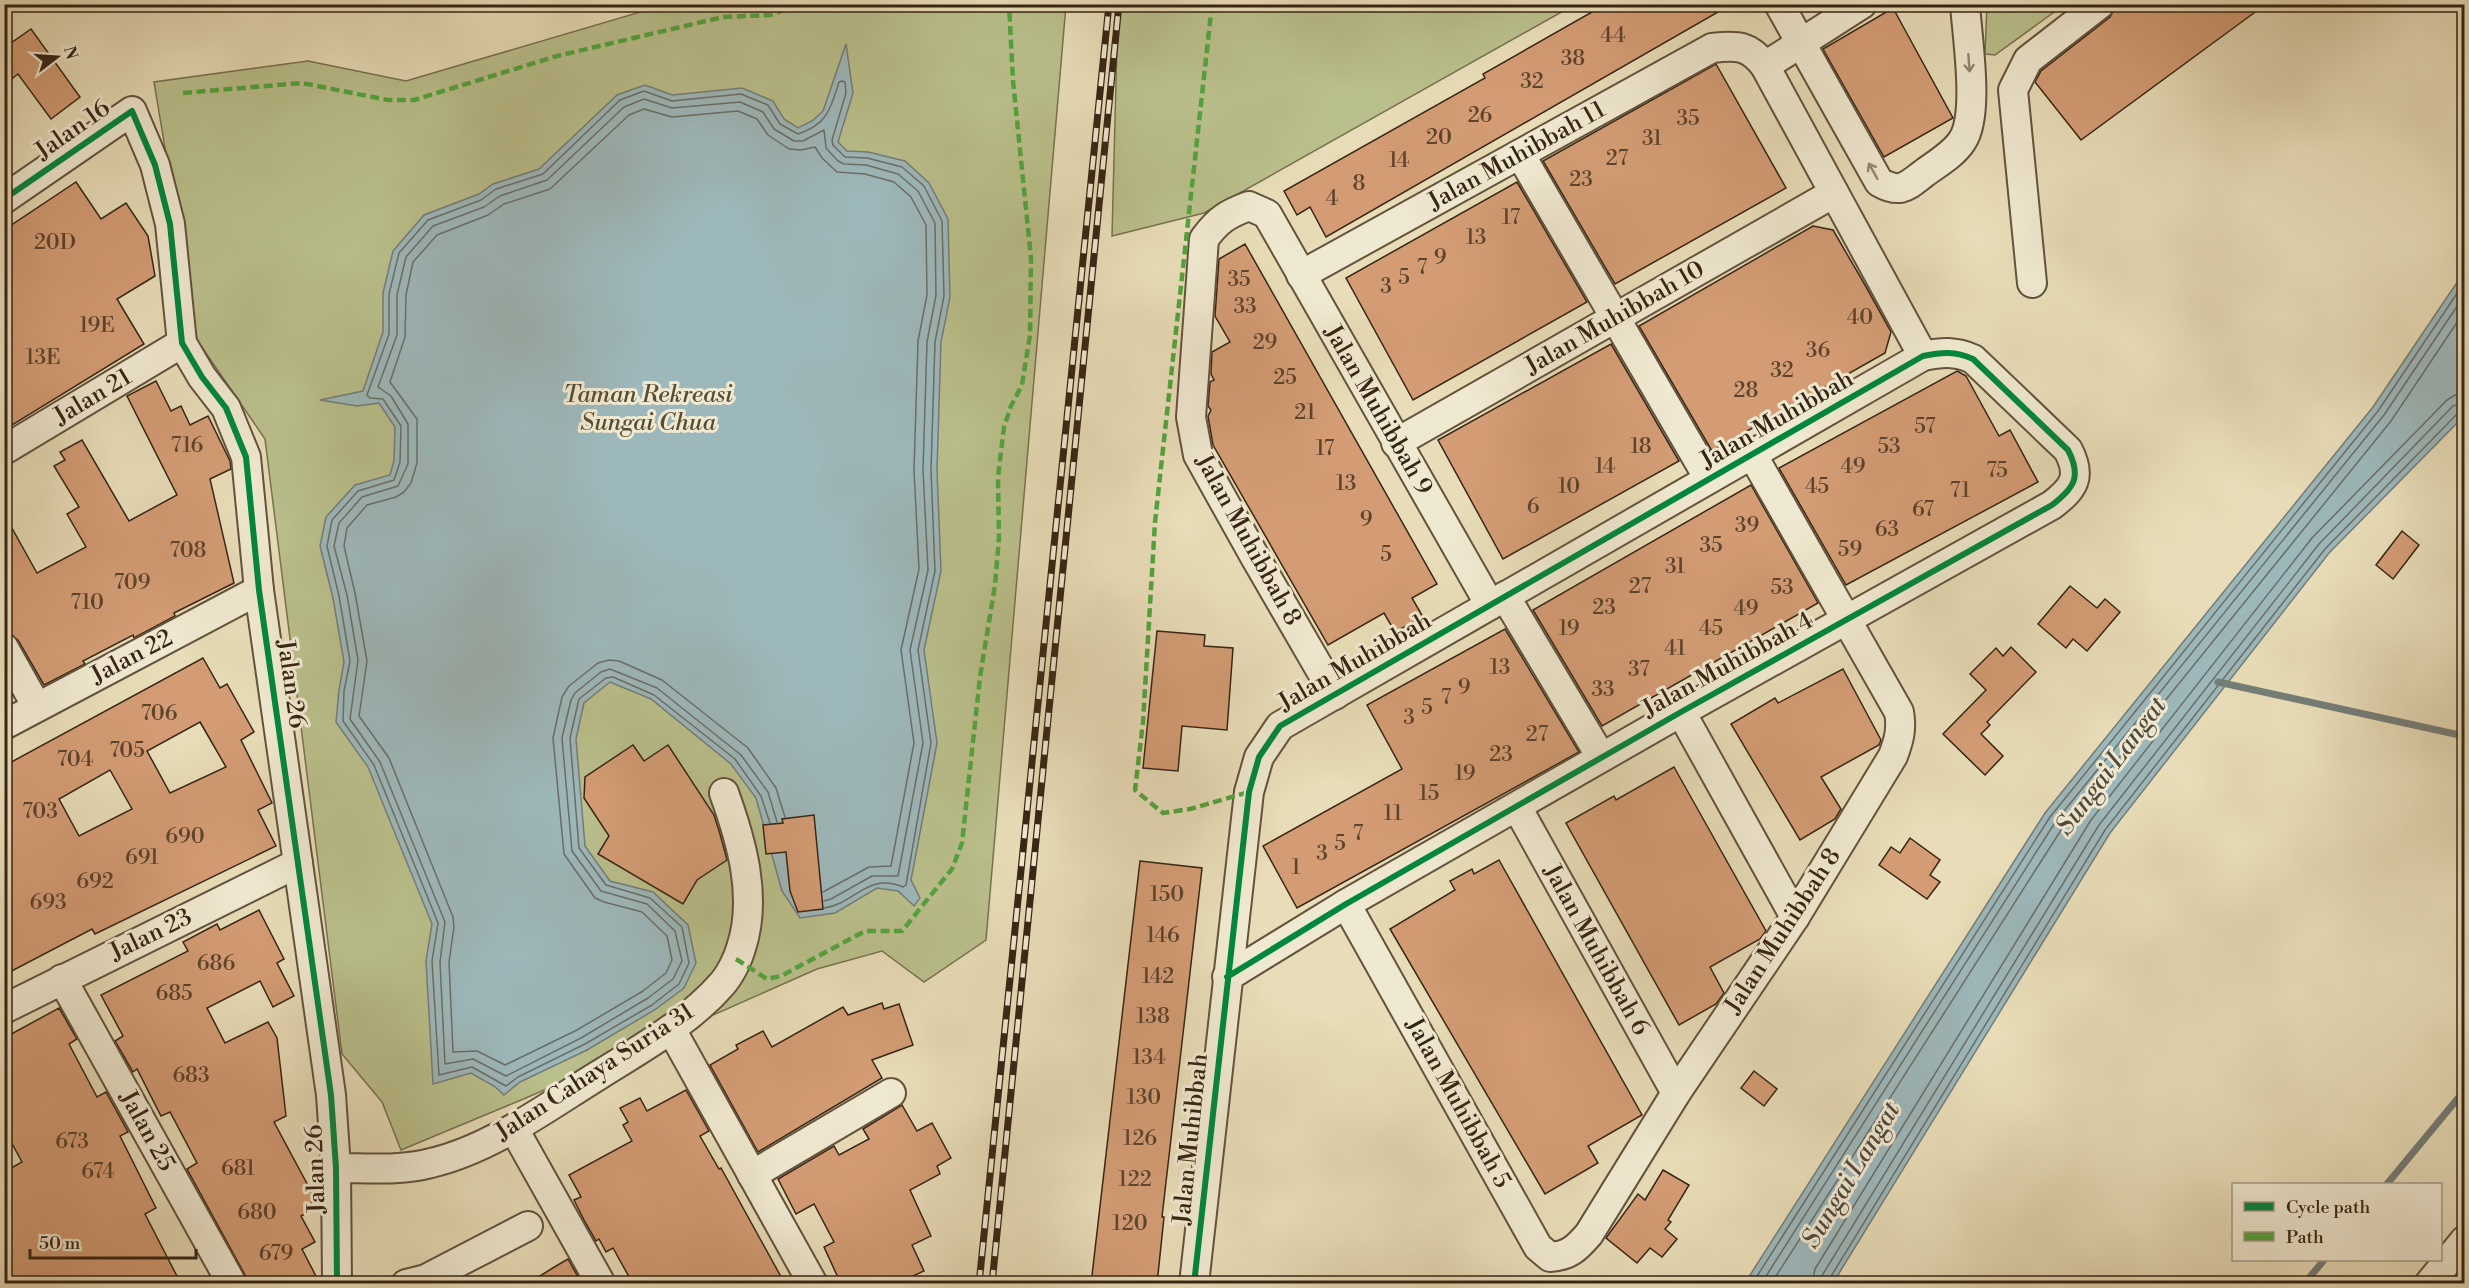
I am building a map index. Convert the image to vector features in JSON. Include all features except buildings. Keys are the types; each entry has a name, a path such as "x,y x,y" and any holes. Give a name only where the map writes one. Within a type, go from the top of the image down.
{"street":[{"path":"1779,4 1879,183 1890,189 1903,189 1953,152 1968,129 1971,94 1965,4"},
{"path":"1862,4 1765,66 1834,193 1933,354"},
{"path":"2032,283 2013,90 2028,60 2100,4"},
{"name":"Jalan Muhibbah 11","path":"1301,275 1712,48 1736,45 1755,53 1765,66"},
{"name":"Jalan 16","path":"4,199 132,111"},
{"name":"Jalan 26","path":"132,111 155,165 170,224 182,343 202,377 226,408 246,457 259,590 331,1095 336,1168 337,1284"},
{"path":"1520,154 1709,479"},
{"name":"Jalan Muhibbah 10","path":"1396,443 1834,193"},
{"name":"Jalan Muhibbah 8","path":"1267,214 1249,206 1231,213 1216,223 1204,239 1191,417 1198,455 1335,695"},
{"name":"Jalan Muhibbah 9","path":"1267,214 1396,443 1497,601 1601,757"},
{"name":"Jalan 21","path":"4,450 182,343"},
{"name":"Jalan Muhibbah 4","path":"1227,976 1346,904 1601,757 2052,505 2066,494 2075,480 2075,463 2068,450 1973,359 1960,353 1933,354"},
{"name":"Jalan Muhibbah","path":"1194,1284 1249,792 1259,758 1280,726 1752,454 1933,354"},
{"name":"Jalan Muhibbah 8","path":"1589,1234 1676,1093 1795,917 1893,756 1902,726 1899,712 1752,454"},
{"name":"Jalan 22","path":"4,725 259,590"},
{"path":"4,648 37,707"},
{"path":"1681,712 1795,917"},
{"name":"Jalan Cahaya Suria 31","path":"336,1168 412,1167 432,1163 454,1156 514,1129 671,1029 724,982 741,948 748,912 745,870 738,833 724,792"},
{"name":"Jalan Muhibbah 6","path":"1517,807 1676,1093"},
{"name":"Jalan 23","path":"4,1009 298,863"},
{"name":"Jalan Muhibbah 5","path":"1346,904 1538,1247 1550,1257 1563,1256 1575,1250 1589,1234"},
{"name":"Jalan 25","path":"62,979 232,1284"},
{"path":"671,1029 813,1284"},
{"path":"752,1175 891,1093"},
{"path":"514,1129 601,1284"},
{"path":"420,1282 528,1226"},
{"path":"2429,1284 2464,1241"}],"green space":[{"path":"1987,4 2064,5 1995,55 1985,54"},
{"name":"Taman Rekreasi Sungai Chua","path":"664,5 1066,5 986,940 924,982 882,951 817,969 526,1098 401,1150 382,1102 342,1054 265,439 197,340 154,82 308,61 406,81"},
{"path":"1118,5 1574,5 1204,213 1112,236"}],"water":[{"path":"846,44 853,93 838,142 847,151 868,152 905,161 929,183 948,219 950,297 941,342 937,470 941,571 924,650 937,743 911,880 920,898 914,906 898,891 877,888 835,913 800,918 782,891 756,798 731,764 651,699 610,682 584,703 576,739 585,846 610,881 653,892 688,925 696,963 684,988 656,1009 587,1050 520,1082 504,1095 494,1086 471,1073 433,1084 426,961 432,924 368,767 336,722 344,662 333,598 320,546 326,517 355,485 390,475 394,461 395,427 379,403 357,406 320,400 363,391 383,332 383,293 393,251 424,215 479,194 493,184 539,169 617,95 645,85 672,95 742,88 773,101 784,119 798,128 812,121 823,111"},
{"name":"Sungai Langat","path":"2464,272 2464,410 2461,419 2329,553 2110,833 1833,1283 1745,1283 2045,813 2373,407"}],"waterway":[{"path":"2218,682 2464,736"},
{"path":"2388,1183 2464,1091"},
{"path":"2304,1284 2323,1261"}],"railway":[{"path":"979,1284 1109,4"},
{"path":"992,1284 1119,4"}],"marked path":[{"path":"183,93 302,83 388,100 414,100 557,56 723,17 770,15 802,4"},
{"path":"736,959 767,979 781,976 865,931 902,931 952,869 962,843 980,677 995,585 999,538 998,477 1004,427 1011,406 1022,385 1030,335 1031,258 1013,81 1009,4"},
{"path":"1212,4 1155,522 1143,722 1135,790 1163,813 1190,809 1249,792"}],"cycle path":[{"path":"4,199 132,111 155,165 170,224 182,343 202,377 226,408 246,457 259,590 331,1095 336,1168 337,1284"},
{"path":"1194,1284 1249,792 1259,757 1280,726 1923,356 1948,353 1973,359 2068,450 2074,468 2074,481 2066,493 2052,505 1681,712 1346,904 1227,977"}]}
